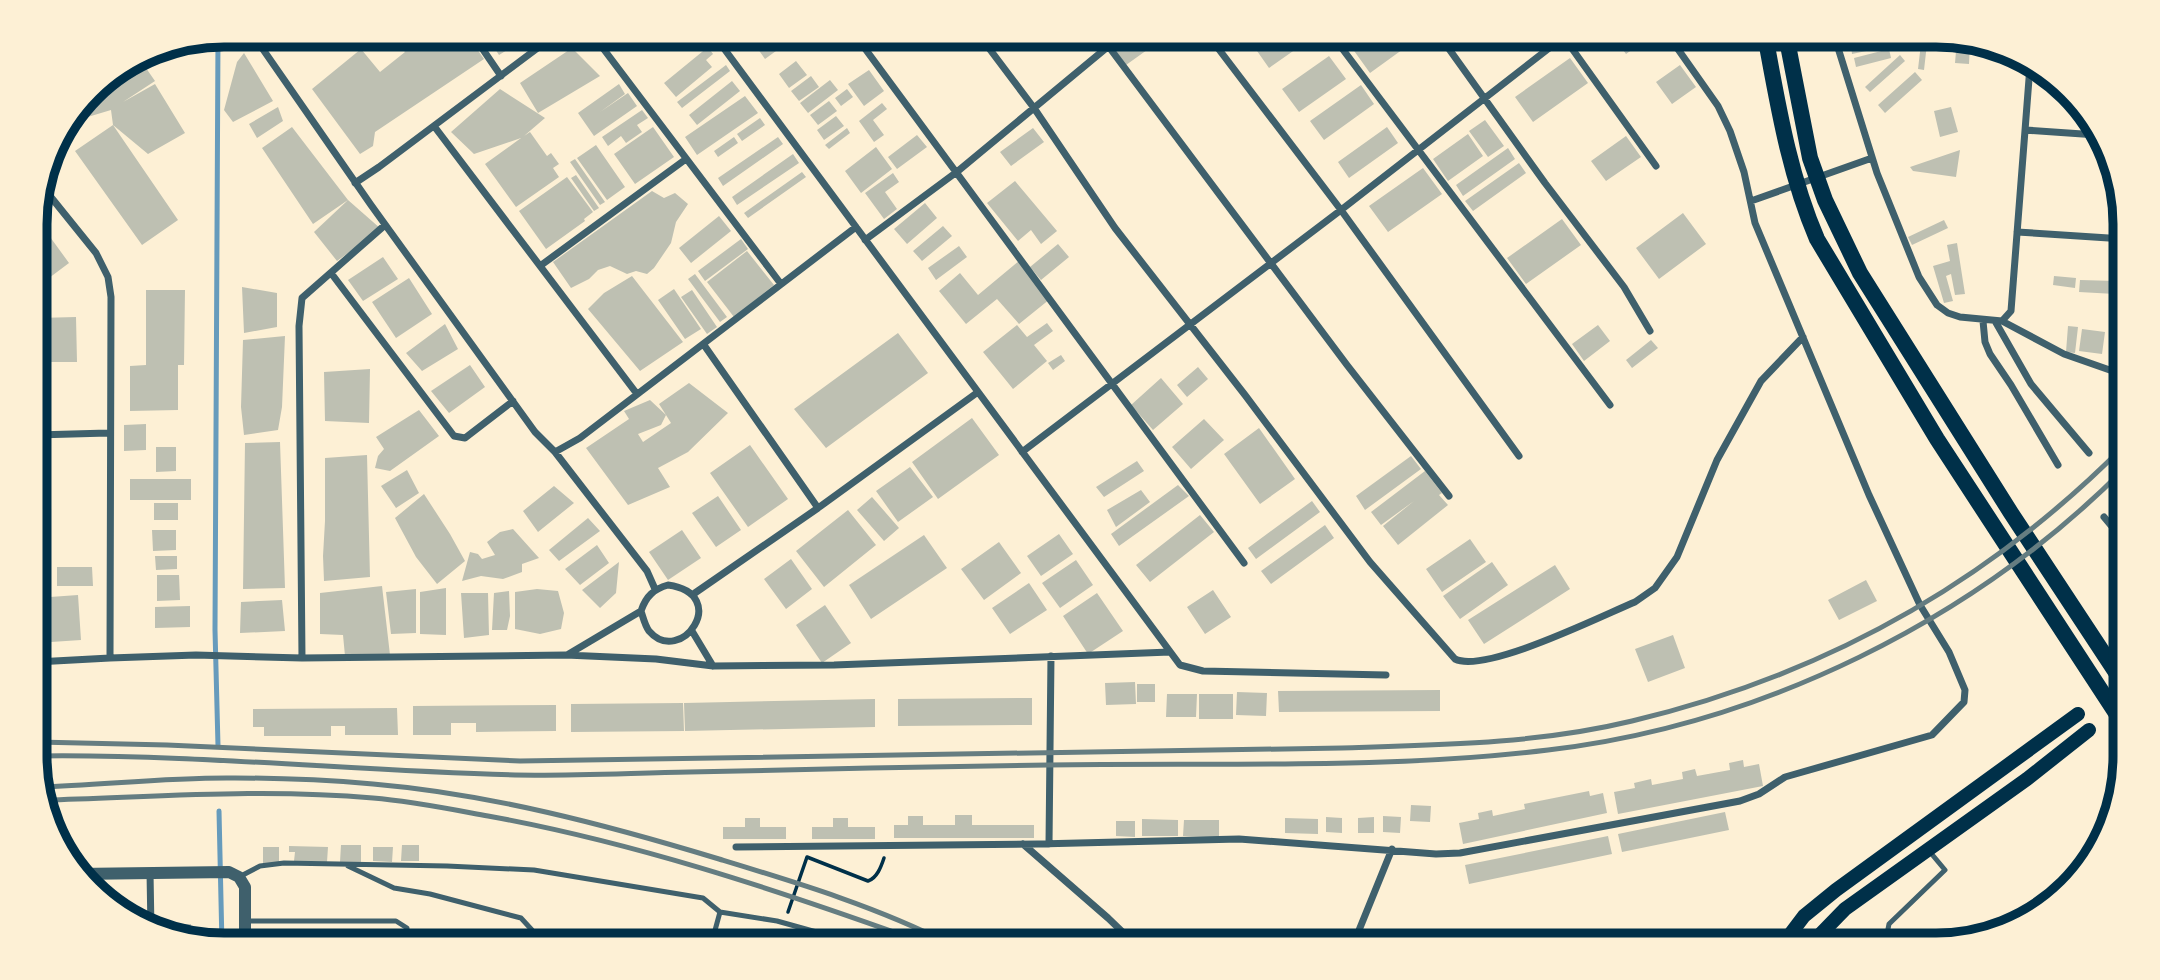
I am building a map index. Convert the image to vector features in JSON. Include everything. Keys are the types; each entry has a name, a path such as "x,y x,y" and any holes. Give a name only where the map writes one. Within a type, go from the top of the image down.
{"main road":[{"path":"1767,47 1790,164 1802,206 1817,239 1937,439 2113,709"},
{"path":"1788,47 1810,158 1825,200 1860,274 2011,513 2113,668"},
{"path":"1792,932 1804,916 1836,890 2078,714"},
{"path":"1823,932 1845,909 2026,779 2089,730"}],"street":[{"path":"866,240 958,172 1106,47"},
{"path":"1109,47 1449,496"},
{"path":"1217,47 1341,210 1519,456"},
{"path":"1341,47 1610,405"},
{"path":"1448,47 1545,183 1624,287 1650,331"},
{"path":"1022,452 1341,210 1549,47"},
{"path":"1572,47 1656,166"},
{"path":"736,846 1049,844 1239,839 1436,854 1460,853 1740,801 1759,793 1785,776 1932,735 1964,702 1965,690 1960,676 1920,605 1869,495 1755,223 1730,131 1718,106 1677,47"},
{"path":"1838,47 1872,158 1919,277 1937,305 1948,313 1983,321 1999,321 2064,354 2113,371"},
{"path":"262,48 355,183 535,432 555,453 647,570 655,589"},
{"path":"482,48 501,76"},
{"path":"355,183 538,48"},
{"path":"603,48 781,284"},
{"path":"723,48 1180,665 1203,671 1386,675"},
{"path":"864,48 1244,563"},
{"path":"988,48 1034,108 1115,228 1191,323 1370,562 1455,659 1464,663 1500,658 1635,602 1655,588 1677,557 1717,460 1761,381 1803,337"},
{"path":"1999,321 2011,311 2029,75"},
{"path":"434,126 637,394"},
{"path":"2025,130 2088,134"},
{"path":"1751,201 1872,158"},
{"path":"540,266 686,159"},
{"path":"50,195 96,253 108,277 111,297 108,433 110,658"},
{"path":"302,658 299,326 302,298 385,225"},
{"path":"555,453 580,438 704,345 856,227"},
{"path":"2017,232 2113,238"},
{"path":"331,273 454,436 465,438 513,401"},
{"path":"1983,321 1985,342 1990,354 2058,465"},
{"path":"1999,321 2031,384 2089,453"},
{"path":"704,345 818,508"},
{"path":"692,595 978,392"},
{"path":"48,435 108,433"},
{"path":"2104,517 2113,528"},
{"path":"668,585 681,587 692,595 698,606 698,619 692,631 682,639 670,641 657,638 648,629 641,611 644,601 655,589 668,585"},
{"path":"566,655 641,611"},
{"path":"692,631 713,666"},
{"path":"47,661 196,655 302,658 566,655 656,659 713,666 834,665 1170,652"},
{"path":"1049,844 1051,656"},
{"path":"1023,844 1123,932"},
{"path":"1358,932 1392,849"},
{"path":"93,874 214,871 234,874 244,887 245,933"},
{"path":"150,872 151,916"}],"lane":[{"path":"1887,932 1889,925 1945,870 1928,849"},
{"path":"234,874 272,865 344,864 534,870 703,898 720,912 777,921 819,933"},
{"path":"344,864 394,888 430,894 521,918 533,933"},
{"path":"714,933 720,912"},
{"path":"245,921 396,921 407,928 407,933"}],"path":[{"path":"787,916 807,857 868,881 873,879 888,846"}],"building":[{"path":"1113,47 1151,47 1126,65"},
{"path":"1255,47 1298,47 1269,68"},
{"path":"1353,47 1406,47 1370,73"},
{"path":"1621,47 1636,47 1626,54"},
{"path":"1851,47 1885,47 1852,54"},
{"path":"1921,47 1927,47 1924,70 1918,69"},
{"path":"401,48 476,48 484,59 375,132 373,146 360,154 312,89 361,49 380,72 405,52"},
{"path":"494,48 511,48 499,55"},
{"path":"572,48 600,76 538,113 520,83"},
{"path":"707,48 713,54 706,60 712,67 676,97 664,83"},
{"path":"757,48 781,48 765,59"},
{"path":"1889,49 1891,58 1856,67 1854,58"},
{"path":"1956,49 1970,51 1969,64 1955,63"},
{"path":"244,53 273,101 233,122 224,110 237,62"},
{"path":"1900,55 1905,61 1870,92 1865,87"},
{"path":"1329,56 1346,79 1299,112 1282,89"},
{"path":"1570,58 1588,83 1533,122 1515,97"},
{"path":"796,61 807,75 789,88 779,74"},
{"path":"726,65 730,71 682,108 677,102"},
{"path":"1680,65 1696,87 1672,104 1656,82"},
{"path":"145,67 155,81 123,102 155,84 185,133 148,154 113,125 111,110 83,118 99,99 117,84"},
{"path":"869,70 884,91 864,106 848,84"},
{"path":"1915,72 1922,80 1885,113 1878,105"},
{"path":"811,76 819,87 799,101 791,91"},
{"path":"830,80 838,90 808,113 800,103"},
{"path":"732,81 740,91 697,125 689,115"},
{"path":"619,84 625,94 600,112 628,93 637,106 594,136 578,113"},
{"path":"1361,85 1374,104 1324,140 1310,121"},
{"path":"500,89 545,118 524,136 530,132 547,156 551,153 559,164 553,168 559,177 516,207 485,164 521,138 474,154 451,132"},
{"path":"847,89 853,97 841,106 835,98"},
{"path":"745,96 758,113 697,155 685,137"},
{"path":"829,101 837,111 818,125 810,115"},
{"path":"882,103 887,109 873,120 884,135 874,142 859,121"},
{"path":"278,107 283,121 257,138 249,124"},
{"path":"1951,107 1958,132 1940,137 1934,111"},
{"path":"642,110 648,118 637,125 642,132 626,143 621,136 608,146 602,137"},
{"path":"836,116 844,126 824,140 817,130"},
{"path":"760,118 765,125 742,141 737,134"},
{"path":"1485,120 1504,146 1488,157 1469,131"},
{"path":"113,125 178,220 142,245 75,151"},
{"path":"292,127 348,200 313,224 262,148"},
{"path":"653,127 674,157 635,184 614,154"},
{"path":"1387,127 1398,143 1349,178 1338,162"},
{"path":"847,128 850,133 829,149 825,145"},
{"path":"1033,128 1044,142 1011,166 1000,152"},
{"path":"1468,134 1483,156 1448,181 1433,159"},
{"path":"917,135 927,147 897,169 888,157"},
{"path":"1626,136 1641,157 1606,181 1591,161"},
{"path":"734,137 738,143 718,157 714,151"},
{"path":"778,137 783,144 723,186 718,178"},
{"path":"596,145 625,187 607,200 577,158"},
{"path":"876,147 892,169 861,193 845,171"},
{"path":"1508,148 1515,159 1463,196 1456,185"},
{"path":"1960,150 1956,177 1913,171 1910,167"},
{"path":"793,154 799,163 737,205 732,197"},
{"path":"575,159 605,202 600,205 570,162"},
{"path":"1519,163 1526,173 1473,211 1465,201"},
{"path":"1423,168 1442,194 1388,232 1369,206"},
{"path":"802,172 806,177 748,218 744,213"},
{"path":"893,173 899,182 885,192 897,209 884,219 865,193"},
{"path":"576,175 599,208 594,211 571,178"},
{"path":"567,177 593,212 585,221 546,249 519,211"},
{"path":"1015,181 1057,231 1041,244 1031,230 1018,241 987,203"},
{"path":"652,191 664,198 675,193 688,204 676,222 671,243 654,268 647,274 636,271 627,274 610,266 598,270 589,279 571,288 553,262"},
{"path":"348,200 381,229 337,261 314,232"},
{"path":"925,203 937,218 907,244 894,229"},
{"path":"1683,213 1706,244 1659,279 1636,248"},
{"path":"719,216 731,231 691,263 679,248"},
{"path":"1562,219 1581,245 1526,284 1507,258"},
{"path":"1944,220 1948,228 1912,245 1908,237"},
{"path":"943,226 952,236 922,261 913,251"},
{"path":"48,234 69,263 48,279"},
{"path":"741,239 748,249 705,281 698,271"},
{"path":"1957,243 1965,294 1955,295 1951,274 1946,276 1953,301 1944,303 1933,266 1950,261 1947,245"},
{"path":"1058,244 1069,257 1041,280 1030,267"},
{"path":"959,246 967,257 936,280 928,268"},
{"path":"747,251 774,285 734,317 707,282"},
{"path":"383,257 398,279 363,301 348,280"},
{"path":"1019,261 1050,299 1019,324 997,299 966,324 939,291 960,273 978,295"},
{"path":"695,274 727,317 720,322 688,279"},
{"path":"632,276 683,342 640,371 588,309 604,293"},
{"path":"2054,276 2076,278 2075,288 2053,285"},
{"path":"409,278 432,314 396,338 372,302"},
{"path":"2080,280 2113,281 2113,294 2079,292"},
{"path":"242,287 277,293 277,327 244,333"},
{"path":"674,289 701,329 685,339 658,300"},
{"path":"146,290 185,290 184,365 178,365 178,410 130,411 130,366 146,365"},
{"path":"692,290 717,327 707,334 681,297"},
{"path":"76,317 77,362 48,362 48,318"},
{"path":"1047,323 1053,331 1034,345 1047,361 1013,389 983,352 1017,325 1027,337"},
{"path":"445,324 458,349 422,371 406,353"},
{"path":"1598,325 1610,341 1584,361 1572,344"},
{"path":"2068,326 2078,327 2075,353 2066,352"},
{"path":"2082,329 2105,332 2102,354 2079,351"},
{"path":"898,333 928,373 826,448 794,409"},
{"path":"285,336 282,407 278,430 244,435 241,407 243,340"},
{"path":"1651,340 1658,348 1632,368 1626,360"},
{"path":"1061,355 1065,361 1053,370 1048,363"},
{"path":"470,365 485,387 449,413 431,391"},
{"path":"1198,367 1208,379 1187,397 1177,385"},
{"path":"370,369 369,423 325,421 324,372"},
{"path":"1161,378 1183,404 1153,430 1131,405"},
{"path":"689,383 728,413 688,452 658,468 670,487 628,505 586,448 629,419 624,411 650,400 666,415 659,404","holes":["666,415 671,423 643,442 638,434 661,425"]},
{"path":"419,410 439,436 390,471 375,468 378,456 384,449 376,437"},
{"path":"972,418 999,455 938,499 912,462"},
{"path":"1204,419 1224,440 1191,469 1172,447"},
{"path":"146,424 146,450 124,451 124,425"},
{"path":"1259,428 1295,479 1260,504 1224,454"},
{"path":"280,442 285,588 243,589 245,443"},
{"path":"750,445 788,499 748,527 710,473"},
{"path":"156,447 176,447 176,471 156,472"},
{"path":"367,455 370,577 324,581 325,458"},
{"path":"1411,456 1421,469 1365,510 1356,496"},
{"path":"1137,461 1144,471 1104,497 1096,487"},
{"path":"910,467 933,497 898,522 876,491"},
{"path":"407,470 419,493 396,508 381,486"},
{"path":"1425,471 1448,505 1398,545 1383,526 1414,501 1381,525 1371,512"},
{"path":"130,479 191,479 191,500 130,500"},
{"path":"1178,485 1189,496 1119,546 1111,534"},
{"path":"554,486 574,503 538,532 523,511"},
{"path":"1141,490 1150,502 1116,527 1107,510"},
{"path":"424,494 465,561 437,584 416,557 395,518"},
{"path":"718,496 741,530 716,547 692,513"},
{"path":"872,497 899,528 884,541 857,510"},
{"path":"1312,501 1320,512 1256,559 1248,548"},
{"path":"154,503 178,503 178,520 154,520"},
{"path":"848,510 876,545 824,587 796,551"},
{"path":"1200,515 1214,532 1150,582 1136,565"},
{"path":"588,518 600,531 559,561 549,550"},
{"path":"1325,525 1334,538 1271,584 1261,571"},
{"path":"513,529 539,558 522,564 522,572 503,579 481,576 462,581 470,552 478,554 482,559 495,555 487,542 500,532"},
{"path":"152,530 176,530 176,550 153,551"},
{"path":"682,530 701,558 668,580 649,552"},
{"path":"1059,534 1073,554 1041,576 1027,556"},
{"path":"924,535 947,568 871,619 849,585"},
{"path":"1470,539 1486,562 1442,592 1426,569"},
{"path":"999,542 1021,573 984,600 961,569"},
{"path":"597,545 609,563 580,585 565,569"},
{"path":"155,556 177,556 177,569 156,570"},
{"path":"791,559 812,589 786,609 764,579"},
{"path":"1076,560 1093,585 1060,608 1042,583"},
{"path":"619,562 616,593 600,608 582,590"},
{"path":"1492,562 1508,585 1460,619 1443,596"},
{"path":"1555,565 1570,589 1484,644 1468,620"},
{"path":"57,567 92,567 93,586 57,586"},
{"path":"157,575 179,575 180,600 157,601"},
{"path":"1866,580 1877,601 1839,620 1828,600"},
{"path":"1029,583 1047,610 1010,634 992,608"},
{"path":"382,586 390,655 345,656 343,635 320,634 320,593"},
{"path":"446,588 446,635 420,634 420,592"},
{"path":"416,589 416,633 391,634 386,592"},
{"path":"537,589 558,591 564,613 561,629 540,634 515,629 515,592"},
{"path":"1213,590 1231,617 1205,634 1187,607"},
{"path":"509,591 510,616 507,630 492,630 494,593"},
{"path":"461,593 488,593 489,635 464,638"},
{"path":"1097,593 1123,631 1088,654 1063,616"},
{"path":"78,595 81,640 47,642 47,597"},
{"path":"282,600 285,631 240,633 241,602"},
{"path":"825,605 851,643 822,663 796,625"},
{"path":"190,606 190,627 155,628 155,607"},
{"path":"1673,635 1685,668 1648,682 1635,649"},
{"path":"1135,682 1136,704 1106,705 1105,683"},
{"path":"1137,684 1155,684 1155,702 1137,702"},
{"path":"1440,690 1440,711 1279,712 1278,691"},
{"path":"1237,692 1267,693 1266,716 1236,715"},
{"path":"1167,694 1197,694 1196,717 1166,717"},
{"path":"1199,694 1233,694 1233,719 1199,719"},
{"path":"1032,698 1032,725 898,726 898,699"},
{"path":"875,699 875,727 685,731 684,703"},
{"path":"683,703 684,731 571,732 571,704"},
{"path":"556,705 556,731 476,732 476,723 451,723 451,735 413,735 413,706"},
{"path":"397,708 398,735 345,735 345,726 331,726 331,736 264,736 264,727 253,727 253,709"},
{"path":"1743,760 1744,767 1759,764 1763,786 1618,814 1614,792 1635,788 1634,783 1651,779 1652,785 1683,779 1682,772 1695,769 1697,776 1730,770 1729,763"},
{"path":"1589,791 1590,796 1603,793 1607,813 1463,844 1459,823 1479,819 1478,813 1492,810 1493,816 1525,809 1524,804"},
{"path":"1411,805 1431,806 1430,822 1410,821"},
{"path":"1725,812 1729,830 1622,852 1618,834"},
{"path":"955,815 972,815 972,825 1034,825 1034,838 894,838 894,825 908,825 908,816 923,816 923,825 955,825"},
{"path":"1383,816 1401,817 1400,833 1383,832"},
{"path":"1326,817 1342,818 1342,833 1326,832"},
{"path":"1374,817 1374,833 1358,833 1358,818"},
{"path":"745,818 760,818 760,827 786,827 786,839 723,839 723,827 745,827"},
{"path":"833,818 848,818 848,827 875,827 875,839 812,839 812,827 833,827"},
{"path":"1285,818 1318,819 1318,834 1285,833"},
{"path":"1142,819 1178,820 1178,836 1142,836"},
{"path":"1184,820 1219,820 1219,837 1183,836"},
{"path":"1116,821 1135,821 1135,837 1116,836"},
{"path":"1608,836 1612,854 1469,884 1465,865"},
{"path":"341,845 361,845 361,862 340,862"},
{"path":"402,845 419,845 419,861 401,861"},
{"path":"289,846 328,847 327,862 294,861 295,852 289,852"},
{"path":"263,847 279,847 279,863 263,864"},
{"path":"373,847 393,847 392,862 373,861"},
{"path":"171,924 191,924 191,929"}],"waterway":[{"path":"218,48 215,630 218,746"},
{"path":"219,811 222,933"}],"railway":[{"path":"47,742 520,761 1342,748 1524,739 1596,729 1702,702 1835,651 1958,582 2016,541 2071,496 2113,456"},
{"path":"47,756 216,760 537,775 1048,765 1361,763 1548,750 1628,737 1707,717 1784,690 1859,657 1932,618 2000,574 2065,524 2113,479"},
{"path":"50,786 211,778 269,778 373,784 461,795 548,812 677,846 867,907 927,933"},
{"path":"53,800 291,794 402,801 541,827 647,852 802,900 895,933"}]}
